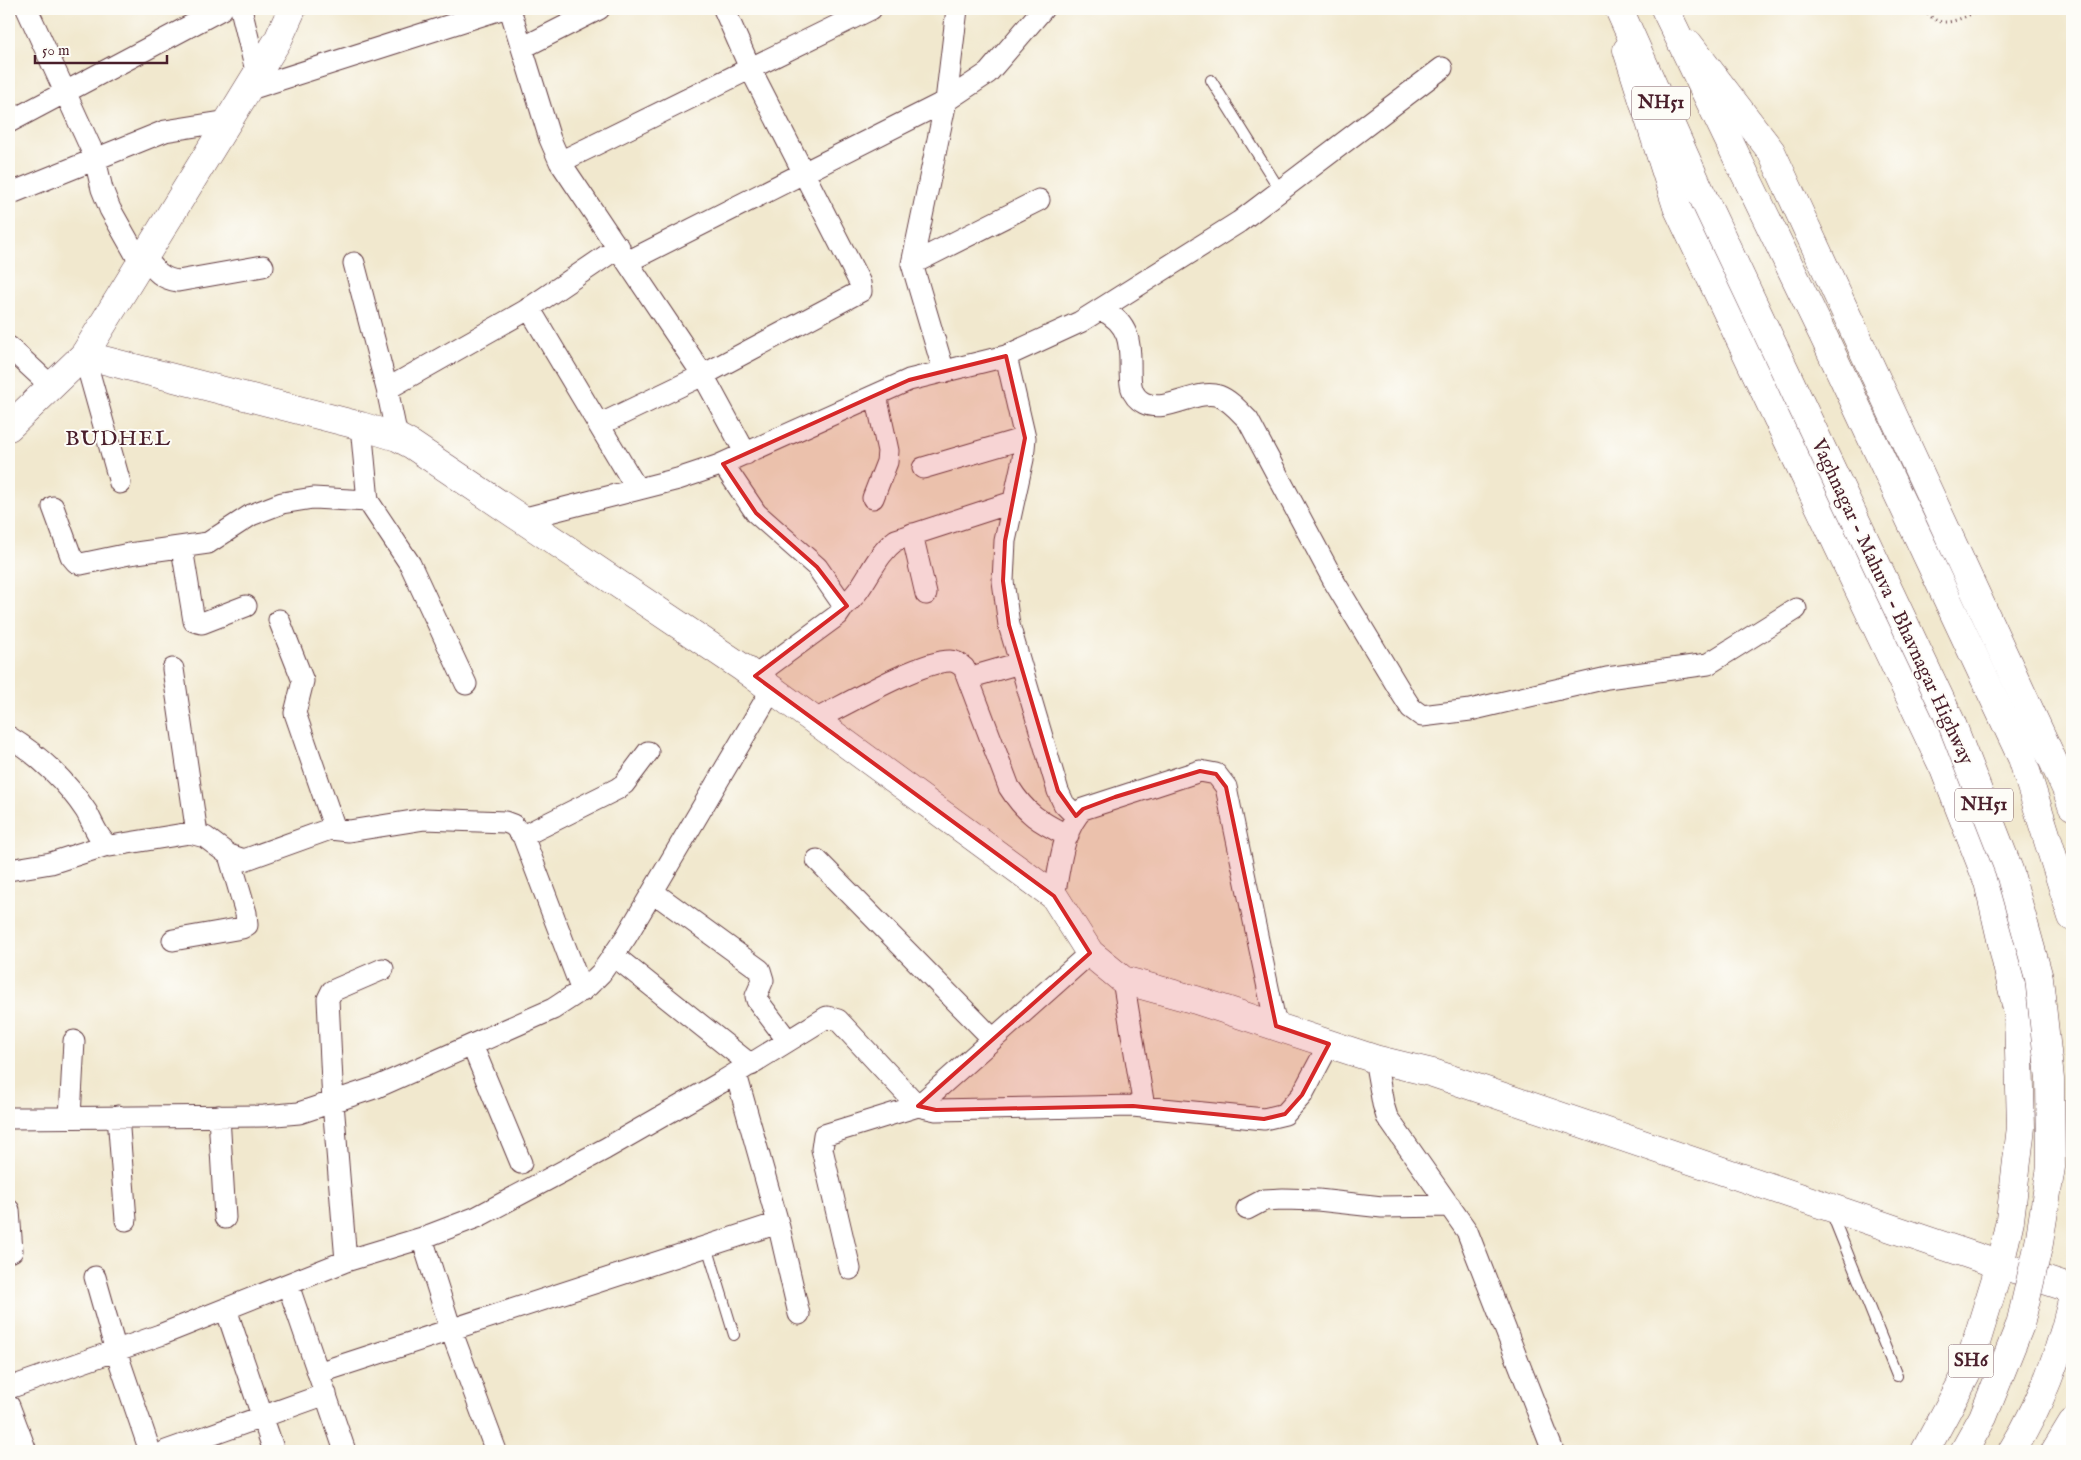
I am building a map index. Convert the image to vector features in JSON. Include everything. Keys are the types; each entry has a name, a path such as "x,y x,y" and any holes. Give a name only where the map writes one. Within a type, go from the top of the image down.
{"main road":[{"path":"9,427 84,355 278,40 292,9"},
{"path":"1613,9 1677,207 1944,769 1988,882 2018,1014 2021,1127 2010,1220 2000,1265"},
{"name":"Vaghnagar - Mahuva - Bhavnagar Highway","path":"1619,9 1702,197 1952,724 2009,870 2039,978 2050,1079 2051,1167 2039,1243 2020,1326 1983,1417 1964,1451"},
{"path":"1669,15 1771,151 2059,772 2072,806"},
{"name":"NH51","path":"1669,15 2022,758 2072,917"},
{"path":"84,355 361,426 397,437 412,445 764,683 1054,896 1090,953 1123,980 1196,1000 1375,1059 1433,1073 1829,1209 2072,1289"},
{"name":"SH6","path":"1925,1451 1966,1375 2000,1265"},
{"path":"2012,1451 2029,1424 2064,1336 2072,1301"},
{"path":"2055,1451 2072,1423"}],"street":[{"path":"27,9 96,160 108,203 143,260 167,280 178,281 262,266"},
{"path":"9,122 222,9"},
{"path":"241,9 252,83 501,9"},
{"path":"510,9 550,139 560,162 704,375 746,454"},
{"path":"522,48 599,9"},
{"path":"599,425 704,375 861,291 860,283 750,68 724,9"},
{"path":"560,162 871,9"},
{"path":"944,372 912,264 946,101 957,9"},
{"path":"388,389 624,254 803,173 946,101 988,74 1013,47 1043,9"},
{"path":"522,519 637,490 723,464 922,376 1006,356 1102,310 1238,222 1442,68"},
{"path":"9,194 165,131 228,122"},
{"path":"912,264 1039,200"},
{"path":"354,263 388,389 397,437"},
{"path":"529,308 637,490"},
{"path":"1102,310 1115,316 1124,326 1129,342 1131,384 1135,396 1144,403 1158,406 1205,396 1218,396 1235,406 1248,420 1346,603 1406,701 1411,708 1422,716 1470,710 1607,678 1708,664 1796,609"},
{"path":"9,347 52,386"},
{"path":"84,355 120,483"},
{"path":"1006,356 1025,438 1023,459 1004,541 1003,581 1009,625 1058,791 1064,804 1076,816"},
{"path":"873,498 888,451 876,395"},
{"path":"361,426 368,501 410,564 466,684"},
{"path":"923,468 1025,438"},
{"path":"723,464 756,513 817,567 844,606"},
{"path":"53,507 71,556 76,562 81,564 129,554 208,543 251,515 282,503 313,498 368,501"},
{"path":"9,1118 264,1116 299,1113 377,1087 553,1009 582,991 601,973 613,955 653,892 764,683 838,615 862,587 885,548 896,540 912,534 1013,502"},
{"path":"912,534 926,594"},
{"path":"182,548 194,621 202,622 246,606"},
{"path":"279,620 303,682 295,713 334,829"},
{"path":"815,720 914,671 941,662 952,661 959,664 968,678 1009,787 1020,804 1042,823 1068,836"},
{"path":"968,678 1020,663"},
{"path":"173,669 197,834"},
{"path":"9,737 52,769 85,810 106,845"},
{"path":"523,836 617,789 624,784 648,752"},
{"path":"1054,896 1068,836 1076,816 1083,809 1115,797 1200,771 1216,774 1226,787 1276,1026"},
{"path":"9,870 51,863 106,845 190,833 197,834 237,860 252,858 324,830 349,831 425,819 496,821 513,825 523,836 582,991"},
{"path":"173,940 242,928 246,925 246,913 229,856"},
{"path":"818,860 993,1039"},
{"path":"653,892 760,970 763,980 756,996 757,1000 788,1041"},
{"path":"850,1269 821,1140 829,1132 918,1106 1090,953"},
{"path":"613,955 718,1037 742,1064 799,1314"},
{"path":"346,1254 332,1103 329,994 383,968"},
{"path":"1123,980 1144,1107"},
{"path":"9,1388 116,1351 226,1309 288,1284 346,1254 422,1238 477,1217 510,1201 742,1064 788,1041 820,1020 833,1017 918,1106 936,1110 1144,1107 1251,1118 1277,1117 1284,1114 1302,1094 1329,1044"},
{"path":"70,1117 74,1041"},
{"path":"472,1045 520,1163"},
{"path":"1375,1059 1387,1117 1467,1231 1553,1451"},
{"path":"118,1116 126,1220"},
{"path":"219,1116 226,1218"},
{"path":"1246,1209 1264,1200 1283,1199 1318,1200 1382,1207 1450,1206"},
{"path":"9,1210 12,1251"},
{"path":"318,1373 778,1223"},
{"path":"422,1238 451,1330 496,1451"},
{"path":"95,1277 116,1351 150,1451"},
{"path":"288,1284 345,1451"},
{"path":"226,1309 274,1451"},
{"path":"166,1451 326,1394"},
{"path":"9,1406 26,1451"}],"lane":[{"path":"1211,80 1280,190"},
{"path":"1829,1209 1897,1376"},
{"path":"707,1246 734,1335"}],"path":[{"path":"1926,9 1934,21 1943,24 1983,9"}],"highlighted area":[{"path":"1006,356 1025,438 1005,541 1003,581 1009,625 1058,791 1076,816 1083,809 1115,797 1200,771 1216,774 1226,787 1276,1026 1329,1044 1302,1095 1285,1114 1264,1119 1133,1106 936,1110 918,1106 1090,953 1054,896 755,676 847,606 817,567 756,513 723,464 909,380"}],"district":[{"name":"BUDHEL","path":"118,439"}]}
